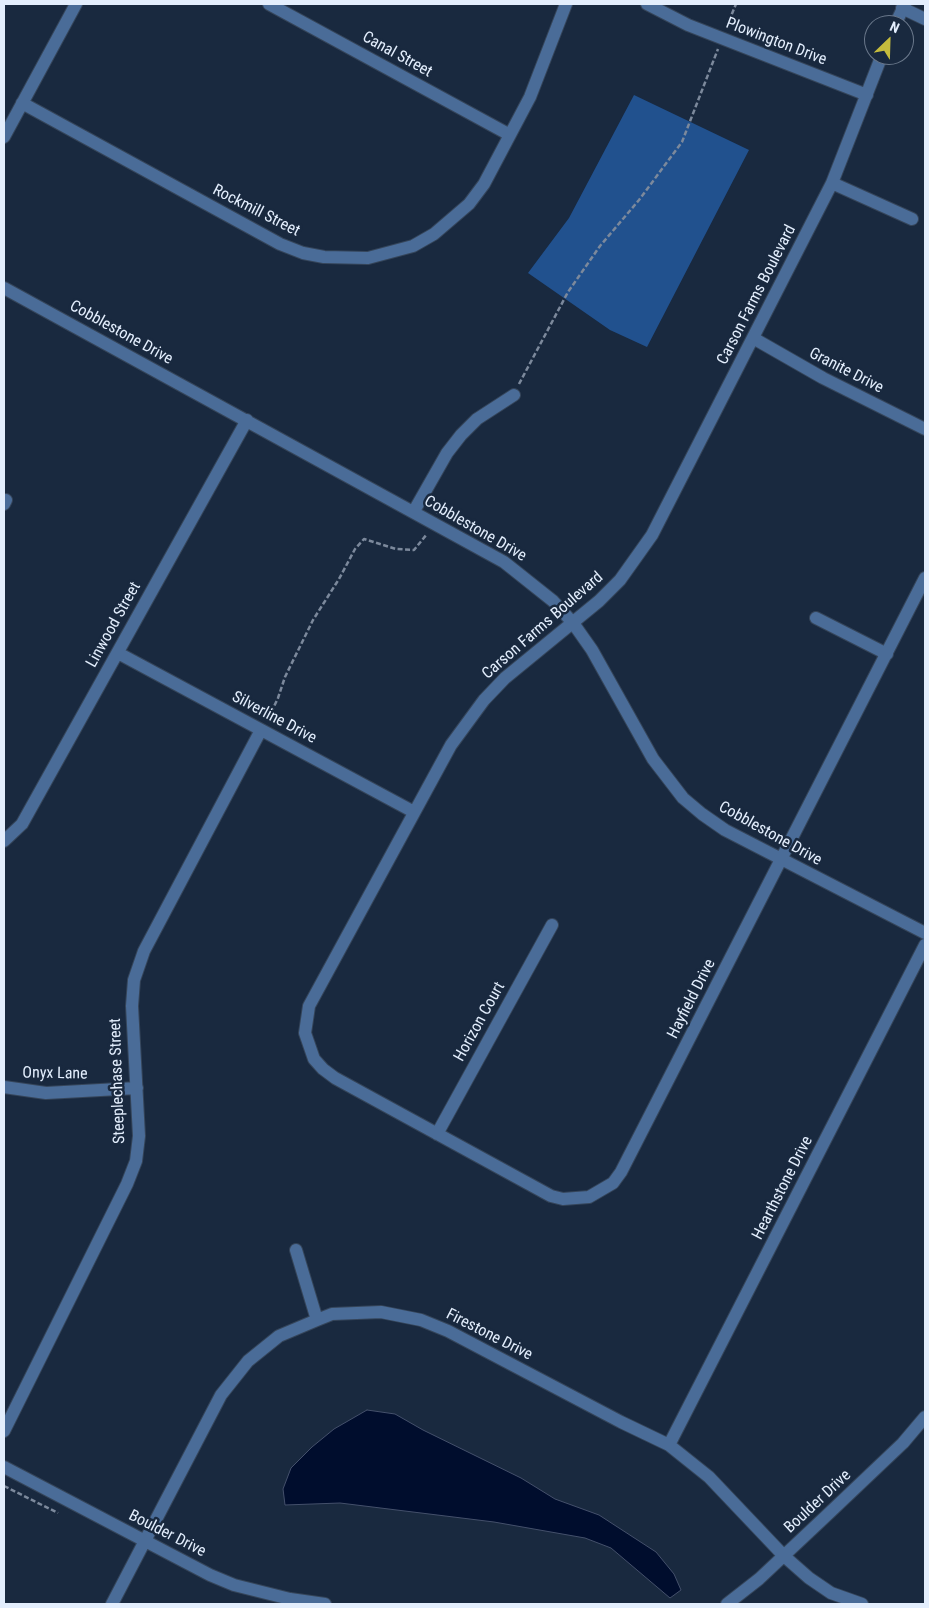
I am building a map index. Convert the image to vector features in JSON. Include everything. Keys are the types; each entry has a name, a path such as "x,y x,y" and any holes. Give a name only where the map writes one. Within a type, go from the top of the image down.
{"street":[{"path":"4,137 76,4"},
{"name":"Canal Street","path":"269,4 510,135"},
{"name":"Rockmill Street","path":"22,103 280,244 303,253 346,259 368,258 399,251 434,234 452,221 469,204 484,184 532,90 566,4"},
{"name":"Plowington Drive","path":"647,4 688,25 867,94"},
{"path":"904,6 925,19"},
{"name":"Carson Farms Boulevard","path":"438,1134 323,1070 308,1047 305,1033 309,1006 451,745 484,700 505,678 573,623 620,580 652,535 832,183 878,65"},
{"path":"832,183 912,219"},
{"name":"Cobblestone Drive","path":"4,288 504,562 541,590 573,623 592,650 653,759 683,798 725,830 925,933"},
{"name":"Granite Drive","path":"753,338 823,378 925,429"},
{"path":"414,511 446,452 477,419 514,395"},
{"name":"Linwood Street","path":"4,841 22,824 247,420"},
{"name":"Hayfield Drive","path":"438,1134 551,1196 564,1199 589,1197 613,1183 622,1172 925,578"},
{"path":"816,618 887,654"},
{"name":"Silverline Drive","path":"118,653 414,812"},
{"name":"Steeplechase Street","path":"4,1431 128,1184 136,1161 139,1136 132,1006 134,980 144,951 262,730"},
{"name":"Horizon Court","path":"438,1134 552,925"},
{"name":"Hearthstone Drive","path":"669,1445 925,945"},
{"name":"Onyx Lane","path":"4,1087 46,1093 137,1088"},
{"path":"296,1250 317,1320"},
{"name":"Firestone Drive","path":"112,1604 221,1395 233,1378 265,1346 293,1328 332,1314 381,1312 421,1320 448,1331 621,1422 669,1445 709,1477 784,1556 808,1578 831,1593 862,1604"},
{"name":"Boulder Drive","path":"727,1604 784,1556 903,1443 925,1417"},
{"name":"Boulder Drive","path":"4,1467 144,1541 234,1585 274,1600 325,1604"}],"path":[{"path":"514,395 568,292 600,246 639,200 682,142 736,4"},
{"path":"262,730 313,620 340,579 355,549 364,540 396,549 414,550 426,536 441,506"},
{"path":"4,1486 58,1513"}],"shaded area":[{"path":"634,95 749,150 647,347 610,330 528,273 569,218"},
{"path":"367,1410 395,1414 423,1430 521,1478 555,1499 599,1515 656,1552 674,1574 681,1590 670,1598 611,1548 585,1538 494,1522 340,1503 285,1505 283,1489 291,1468 334,1429"}]}
